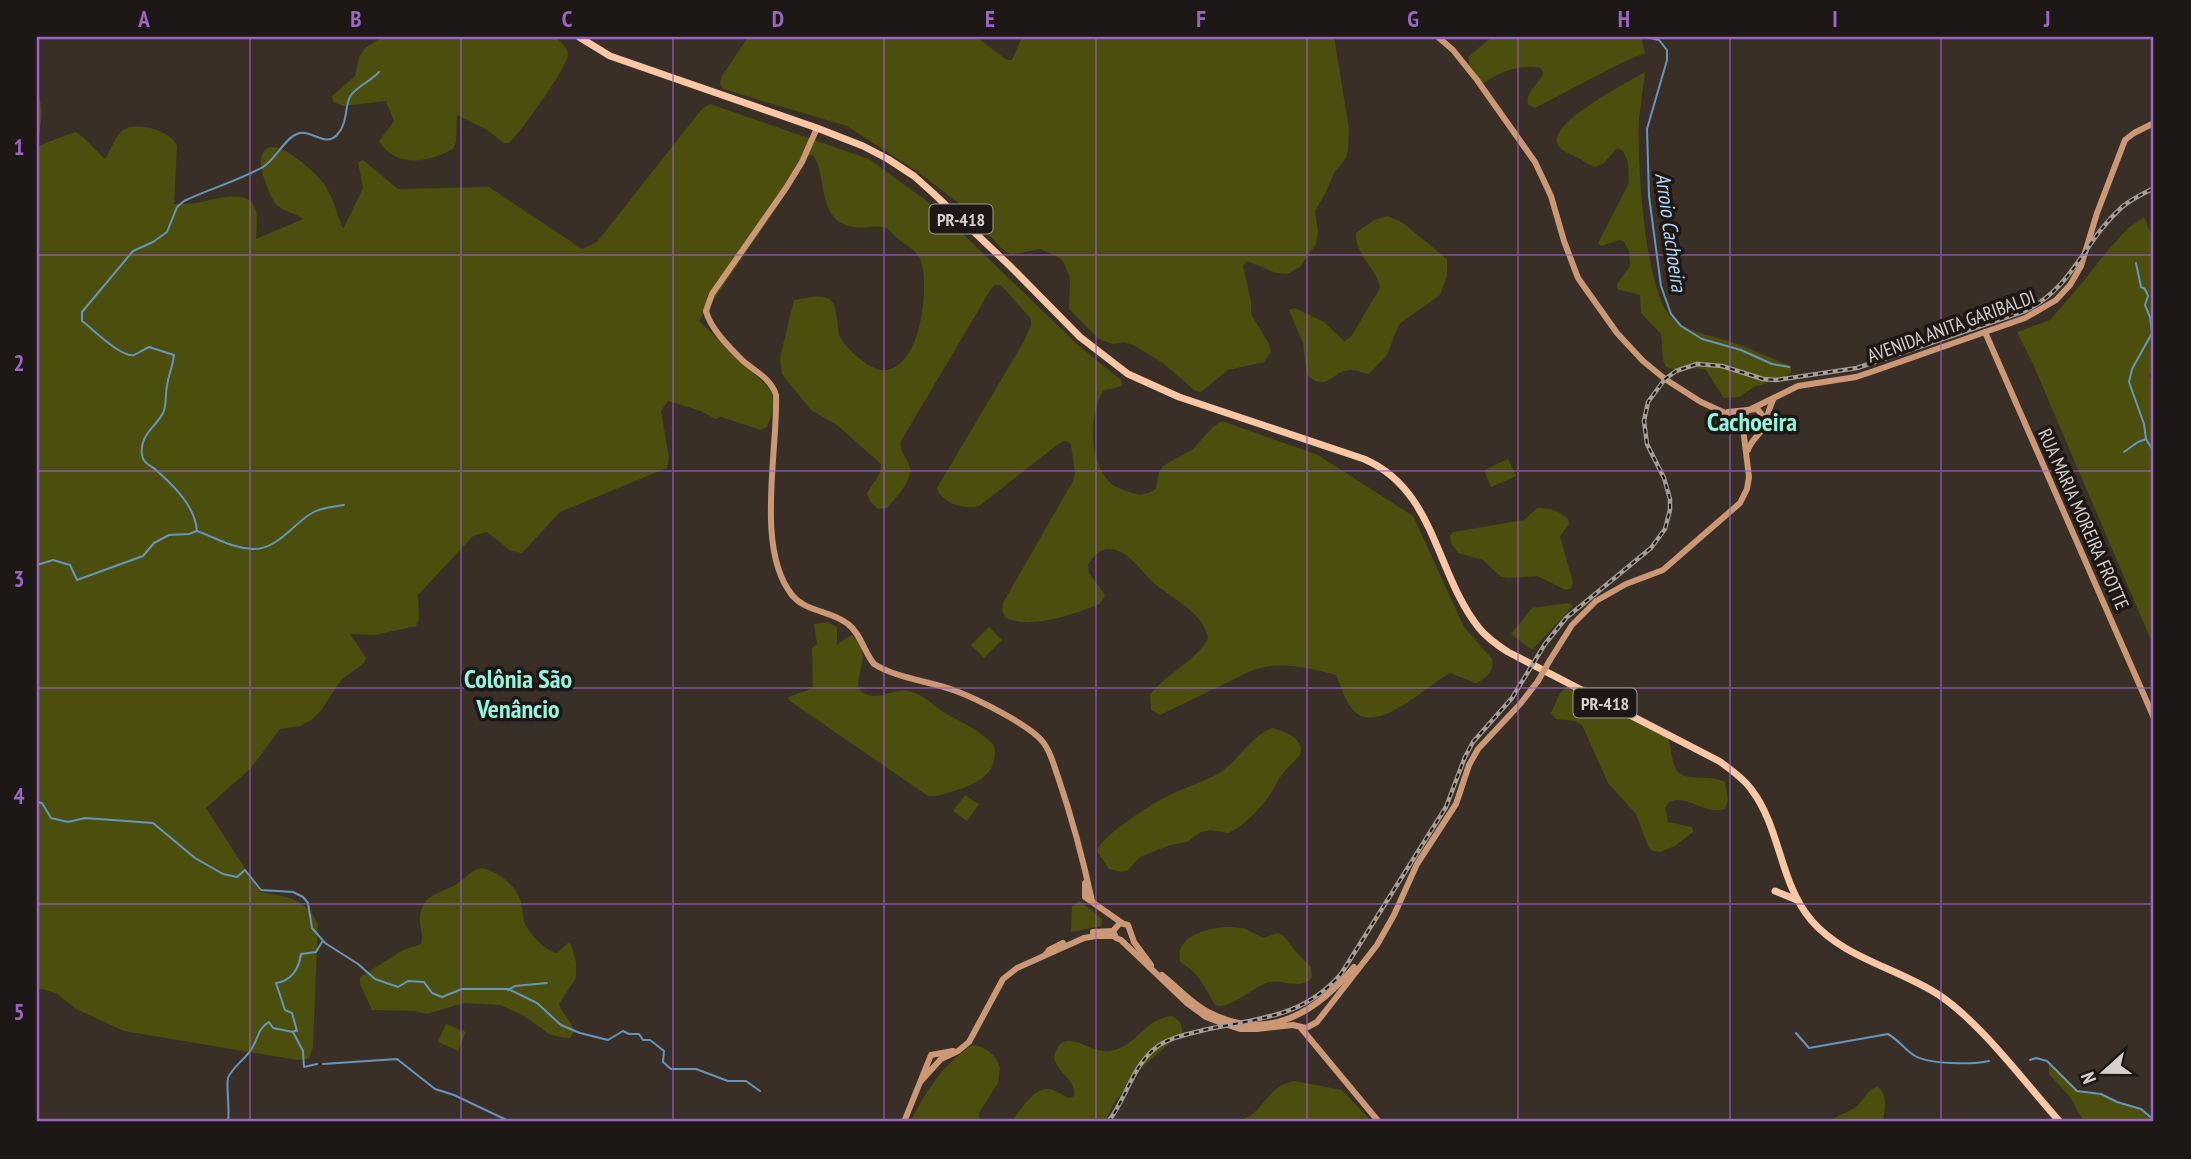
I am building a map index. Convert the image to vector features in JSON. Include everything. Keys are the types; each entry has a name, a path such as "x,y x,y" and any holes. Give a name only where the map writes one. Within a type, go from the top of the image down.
{"highway":[{"name":"PR-418","path":"579,37 610,56 863,146 914,176 1010,266 1080,337 1128,374 1179,397 1364,459 1390,474 1404,487 1424,514 1466,610 1480,630 1494,643 1569,685 1719,761 1736,773 1751,789 1766,816 1798,901 1811,920 1825,933 1852,950 1927,988 1962,1013 2060,1122"},
{"path":"1775,891 1798,901"}],"main road":[{"path":"1438,37 1453,50 1477,80 1535,162 1552,197 1578,278 1617,333 1643,361 1665,379 1701,402 1725,412 1749,431 1760,430"},
{"name":"AVENIDA ANITA GARIBALDI","path":"1750,409 1791,387 1863,375 2041,311 2070,285 2083,260 2123,144 2130,135 2154,123"},
{"path":"817,128 802,162 712,295 706,311 709,321 733,349 768,381 776,395 771,524 782,577 797,600 815,611 845,621 853,628 874,664 957,691 987,705 1042,740 1063,792 1092,901"},
{"name":"RUA MARIA MOREIRA FROTTE","path":"1984,332 2154,718"},
{"path":"1747,455 1776,395"},
{"path":"1725,412 1750,409 1760,411 1765,419"},
{"path":"921,1081 939,1062 958,1051 974,1035 1003,979 1017,968 1084,938 1129,927 1130,935 1155,969 1201,1007 1230,1024 1240,1029 1257,1029 1289,1025 1303,1027 1317,1022 1381,937 1394,915 1416,864 1456,804 1472,759 1491,733 1521,703 1538,681 1572,625 1595,601 1619,587 1663,570 1740,503 1749,477 1742,423 1743,416 1750,409"},
{"path":"1085,871 1085,897 1109,914 1117,931 1187,1003 1206,1017 1230,1024 1247,1020 1271,1023 1300,1015 1320,1003 1339,985 1381,937"},
{"path":"1117,931 1127,939 1130,935"},
{"path":"1320,1003 1325,1005 1327,1012"},
{"path":"1300,1015 1308,1038 1379,1122"},
{"path":"904,1122 931,1055 958,1051"},
{"path":"936,1053 939,1062"},
{"path":"930,1060 939,1062"}],"shaded area":[{"path":"383,37 556,37 568,55 542,100 509,143 504,143 487,130 457,115 456,142 453,149 424,160 413,160 394,156 379,141 394,121 386,101 344,106 333,102 332,96 355,76 359,57 365,48"},
{"path":"748,37 976,37 1007,60 1012,60 1022,37 1334,37 1349,129 1348,150 1315,211 1318,232 1316,244 1300,267 1287,274 1276,273 1247,261 1243,266 1251,301 1251,314 1271,352 1264,362 1228,370 1201,392 1194,390 1163,363 1133,345 1124,342 1113,344 1099,339 1069,309 1070,277 1063,261 1058,257 1040,249 1011,255 979,224 975,224 968,210 915,170 847,126 723,89 720,83 722,76"},
{"path":"1492,37 1641,37 1645,53 1535,108 1528,105 1528,100 1543,72 1540,68 1510,70 1483,84 1470,70 1468,57"},
{"path":"1645,72 1639,120 1641,193 1649,254 1662,303 1672,318 1685,327 1738,344 1791,366 1791,373 1783,378 1754,387 1739,397 1724,398 1706,370 1666,367 1661,334 1641,313 1640,295 1617,289 1617,284 1630,266 1629,251 1620,240 1601,246 1598,243 1629,183 1628,162 1623,151 1617,148 1604,163 1595,167 1558,145 1558,136 1564,126 1576,115"},
{"path":"37,83 42,112 38,146 75,132 105,159 115,139 129,127 145,127 161,132 177,146 174,204 227,197 243,198 250,201 256,209 256,239 303,219 278,206 270,194 262,171 261,157 267,148 272,147 292,155 321,180 330,194 343,229 363,188 358,162 363,160 398,189 489,187 582,249 597,242 701,110 710,104 869,159 936,208 1080,347 1121,380 1122,385 1103,391 1093,423 1096,458 1100,469 1111,483 1136,494 1153,491 1163,466 1193,449 1222,421 1318,455 1413,516 1464,627 1492,659 1491,671 1475,683 1450,673 1389,713 1363,717 1353,710 1345,698 1336,675 1304,668 1272,666 1251,671 1160,715 1151,710 1150,695 1197,653 1208,638 1200,621 1187,607 1155,584 1122,552 1108,549 1102,551 1088,565 1089,573 1105,595 1100,604 1066,616 1040,621 1015,621 1005,617 1003,603 1073,481 1075,473 1071,445 1064,441 1057,445 979,506 967,507 949,502 937,488 1024,341 1031,319 1001,285 995,285 991,289 901,441 901,449 910,468 906,484 887,508 878,509 867,493 880,473 881,464 837,425 811,410 782,374 780,358 794,300 819,296 831,300 834,304 840,337 852,352 864,362 881,370 894,368 905,358 919,327 924,290 921,261 914,251 887,228 854,227 834,217 828,208 818,164 813,155 808,155 775,210 699,321 770,389 773,408 767,427 761,430 721,417 715,419 701,411 668,401 661,411 669,458 667,468 560,512 522,553 511,551 487,532 473,536 418,595 419,619 416,626 375,635 350,634 366,658 364,663 341,680 320,712 311,720 300,726 280,729 251,768 206,808 260,892 294,900 313,915 318,924 313,1047 309,1059 297,1060 124,1031 76,1009 56,993 37,990"},
{"path":"1388,216 1403,223 1447,259 1447,276 1440,295 1399,324 1387,355 1369,374 1351,370 1339,373 1325,382 1314,380 1307,375 1303,343 1289,310 1295,308 1324,322 1344,341 1351,337 1380,288 1375,274 1358,248 1356,233 1374,220"},
{"path":"2144,217 2154,241 2154,371 2149,374 2154,387 2154,647 2017,332 2050,320 2127,229"},
{"path":"1508,459 1516,476 1491,487 1484,470"},
{"path":"1537,508 1554,510 1568,519 1569,524 1560,536 1573,583 1571,588 1566,590 1537,576 1501,577 1483,560 1458,553 1451,543 1450,536 1453,532 1524,520"},
{"path":"1569,603 1573,606 1532,650 1511,634 1532,608"},
{"path":"827,622 837,627 837,645 851,635 859,642 863,658 858,681 862,692 879,696 902,691 913,692 977,731 994,745 994,762 987,774 968,786 928,796 790,701 788,697 813,688 812,648 817,644 814,624"},
{"path":"989,627 1002,640 984,658 971,645"},
{"path":"1569,685 1668,738 1674,763 1681,774 1725,782 1728,800 1725,809 1710,810 1683,800 1669,802 1665,808 1668,822 1692,827 1693,832 1675,846 1660,852 1653,851 1648,846 1636,814 1608,783 1582,725 1575,721 1556,719 1551,713 1560,693"},
{"path":"1273,728 1295,739 1300,745 1300,753 1265,801 1245,822 1228,833 1210,830 1201,832 1187,842 1170,845 1140,857 1128,870 1121,872 1109,869 1097,851 1116,830 1157,802 1222,771 1257,737"},
{"path":"965,795 979,804 967,821 953,811"},
{"path":"481,868 500,876 515,890 521,902 525,924 543,946 557,953 568,943 571,944 576,962 576,978 559,1004 573,1028 574,1032 570,1038 549,1034 523,1015 500,1005 464,1003 426,1014 415,1011 372,1010 360,984 360,977 403,950 421,944 420,917 425,902 434,894 452,887"},
{"path":"1080,901 1102,919 1101,926 1071,932 1072,906"},
{"path":"1215,928 1243,928 1263,938 1278,933 1283,935 1311,967 1312,978 1301,984 1270,982 1232,1003 1215,1005 1197,976 1181,963 1180,953 1182,945 1196,934"},
{"path":"1171,1016 1180,1022 1182,1033 1137,1071 1113,1105 1105,1122 1011,1122 1032,1096 1043,1089 1070,1098 1074,1096 1072,1085 1054,1057 1063,1042 1077,1042 1102,1051 1118,1049 1152,1023"},
{"path":"446,1024 466,1032 458,1051 438,1042"},
{"path":"973,1045 990,1052 1000,1068 998,1083 979,1113 980,1122 910,1122 944,1069"},
{"path":"2049,1062 2078,1091 2102,1094 2118,1103 2142,1109 2154,1118 2154,1122 2084,1122 2070,1097 2049,1074"},
{"path":"1294,1081 1342,1090 1372,1122 1236,1122 1255,1112 1276,1089"},
{"path":"1878,1086 1885,1098 1883,1122 1830,1122 1856,1107"}],"waterway":[{"name":"Arroio Cachoeira","path":"1646,37 1659,40 1667,50 1667,60 1647,129 1649,196 1661,286 1671,314 1681,326 1702,339 1741,350 1772,364 1789,367"},
{"path":"197,531 188,505 163,476 145,462 142,455 145,437 164,410 174,355 149,347 134,355 128,355 82,321 82,312 133,251 167,232 177,207 184,201 263,167 297,134 307,133 322,139 337,135 343,125 351,95 379,72"},
{"path":"2136,263 2141,287 2148,296 2145,305 2152,333 2132,369 2129,382 2144,424 2146,439 2154,452"},
{"path":"2124,452 2146,439"},
{"path":"37,565 53,560 70,565 77,580 143,556 154,543 169,535 197,531 238,547 262,548 277,541 312,513 344,505"},
{"path":"37,566 37,582"},
{"path":"37,802 42,803 51,818 68,822 85,818 153,823 195,858 223,874 237,877 245,870 261,890 293,892 303,897 308,903 312,928 325,943 358,964 375,979 398,987 408,981 424,982 432,993 442,997 462,989 508,989 537,1003 561,1025 580,1033 608,1040 623,1031 639,1034 643,1040 650,1040 664,1051 663,1062 671,1069 696,1069 728,1081 746,1081 760,1091"},
{"path":"294,1031 297,1031 292,1013 285,1010 276,983 286,980 293,973 301,954 316,952 322,942"},
{"path":"508,990 515,986 547,983"},
{"path":"228,1122 228,1078 250,1052 263,1027 269,1022 273,1028 293,1032"},
{"path":"293,1032 303,1051 304,1067 317,1064"},
{"path":"1796,1033 1809,1048 1888,1034 1911,1054 1922,1059 1951,1063 1989,1061"},
{"path":"2030,1060 2036,1058 2047,1061 2077,1091 2101,1094 2141,1109 2154,1120"},
{"path":"323,1064 397,1059 435,1089 511,1122"}],"railway":[{"path":"1108,1122 1136,1072 1158,1046 1186,1034 1261,1019 1295,1008 1326,989 1341,974 1446,807 1473,742 1512,698 1545,644 1566,618 1651,548 1665,529 1670,499 1664,478 1647,444 1644,421 1648,402 1665,379 1676,371 1697,364 1722,366 1763,379 1776,380 1857,368 2025,311 2055,290 2121,208 2154,188"}],"district":[{"name":"Cachoeira","path":"1752,421"},
{"name":"Colônia São Venâncio","path":"518,693"}]}
